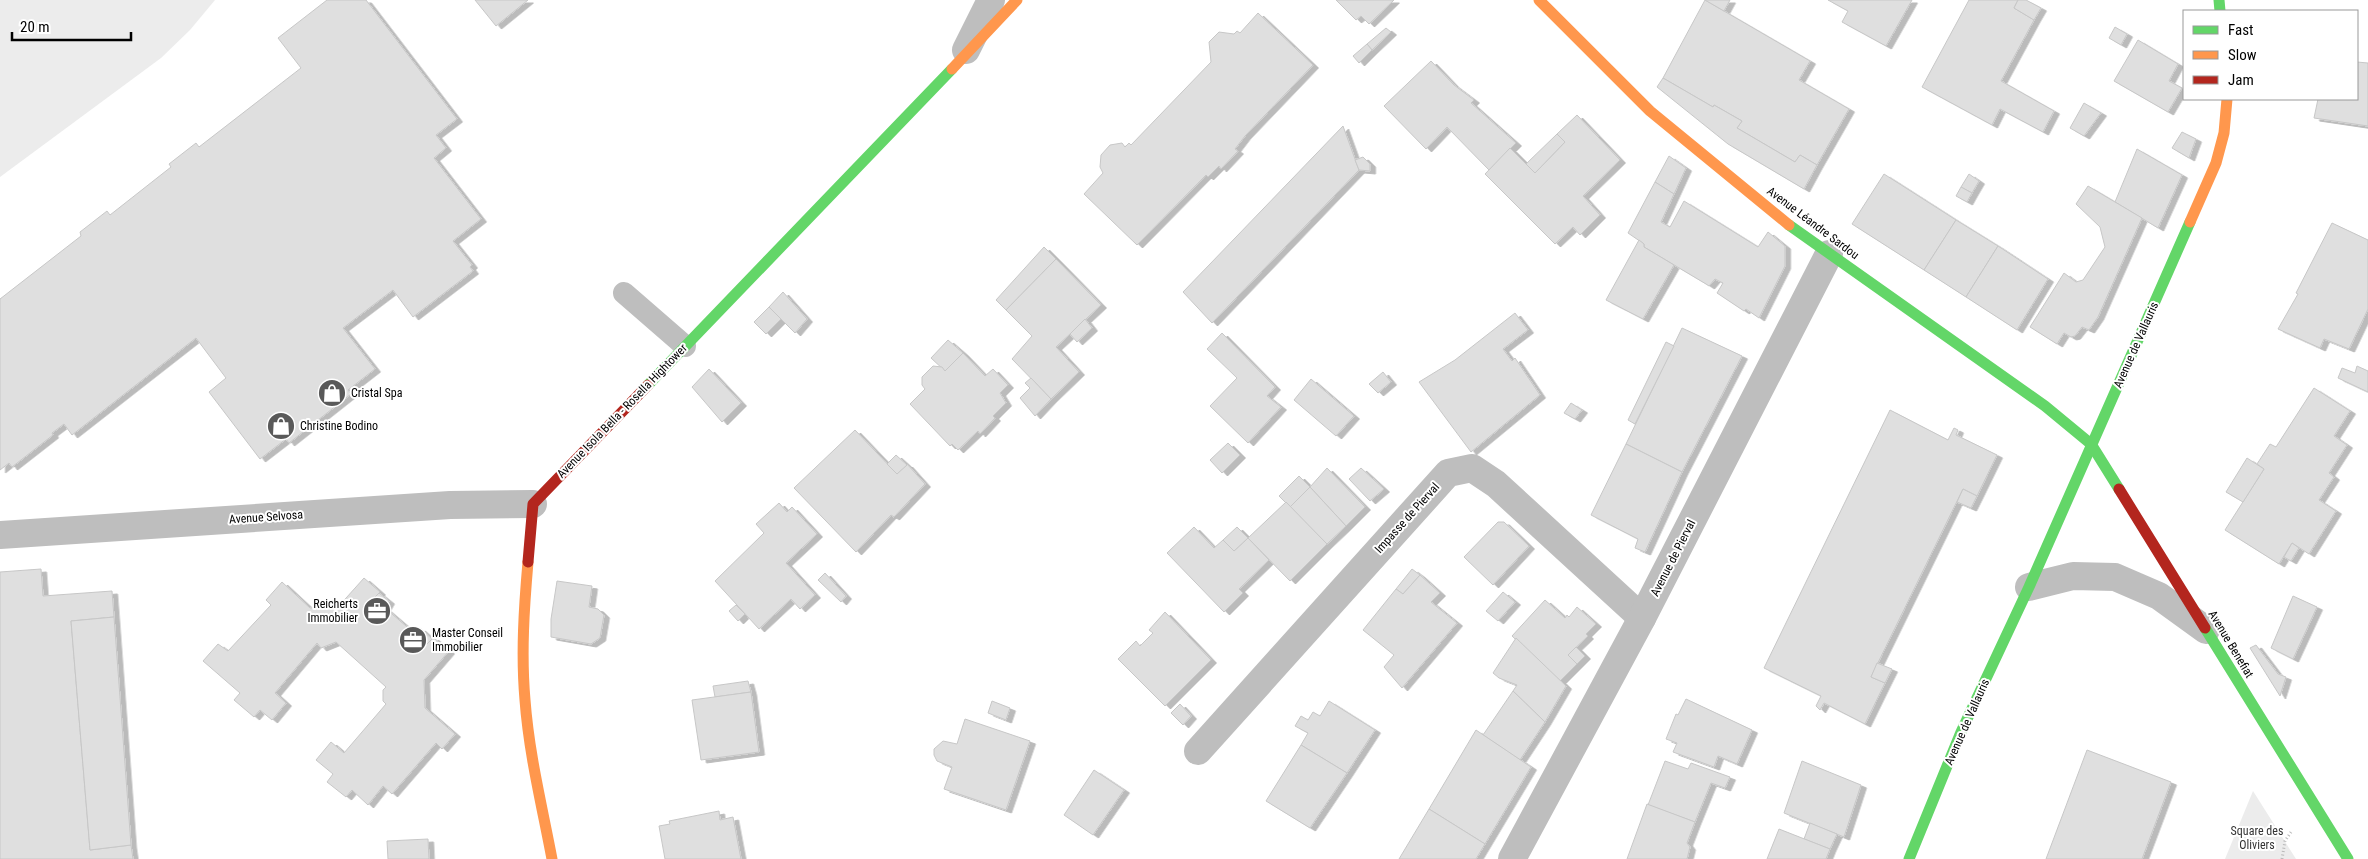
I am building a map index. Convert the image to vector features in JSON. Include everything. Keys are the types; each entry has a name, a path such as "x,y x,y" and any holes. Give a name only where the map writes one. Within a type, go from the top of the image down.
{"street":[{"name":"Avenue Isola Bella - Rosella Hightower","path":"960,61 991,0"},
{"name":"Avenue Isola Bella - Rosella Hightower","path":"533,504 1017,0"},
{"name":"Avenue Léandre Sardou","path":"1539,0 1650,111 1804,237 2044,406 2091,444"},
{"name":"Avenue de Vallauris","path":"1909,859 1961,732 2029,587 2216,163 2224,133 2227,100"},
{"name":"Avenue de Pierval","path":"1512,859 1642,618 1829,254"},
{"name":"Avenue Benefiat","path":"2091,444 2348,859"},
{"name":"Impasse de Pierval","path":"1198,751 1448,473 1472,468 1496,484 1642,618"},
{"name":"Avenue Selvosa","path":"0,535 450,505 533,504"},
{"path":"533,504 527,566 524,658 525,701 552,859"},
{"path":"2029,587 2073,576 2116,577 2159,596 2206,630"}],"lane":[{"path":"624,293 685,346"}],"green space":[{"path":"0,0 215,0 190,30 161,58 0,177"},
{"name":"Square des Oliviers","path":"2253,791 2296,859 2225,859"}],"building":[{"path":"327,0 366,0 457,119 436,135 446,148 434,158 481,219 453,241 472,265 470,267 473,271 413,317 393,290 343,328 375,369 348,390 351,394 289,443 286,439 260,459 209,392 226,378 196,338 72,435 64,424 12,467 9,463 0,470 0,299 81,236 80,232 107,211 110,215 171,167 169,164 196,143 199,147 301,68 278,38"},
{"path":"475,0 528,0 496,26"},
{"path":"1336,0 1394,0 1369,24 1361,16 1356,20"},
{"path":"1705,0 1810,61 1799,80 1849,109 1817,165 1800,155 1795,162 1737,128 1742,121 1714,105 1713,107 1663,78"},
{"path":"1705,0 1730,0 1724,11"},
{"path":"1828,0 1912,0 1886,46 1842,22 1848,11"},
{"path":"1969,0 2018,0 2014,8 2034,20 2001,81 2054,111 2043,132 2000,109 1992,125 1922,87"},
{"path":"2018,0 2026,0 2041,8 2034,20 2014,8"},
{"path":"1258,13 1313,65 1245,136 1235,149 1238,151 1221,169 1219,166 1208,177 1206,175 1137,245 1084,194 1103,173 1100,167 1101,155 1110,145 1122,143 1125,147 1129,143 1131,145 1211,62 1209,42 1219,32 1234,34 1237,31 1240,33"},
{"path":"2115,27 2127,34 2121,45 2109,38"},
{"path":"1386,28 1391,32 1372,50 1367,44"},
{"path":"2138,40 2178,64 2169,81 2182,88 2168,112 2114,81"},
{"path":"1367,44 1372,50 1359,63 1353,56"},
{"path":"1431,61 1454,85 1474,100 1471,103 1516,143 1489,170 1447,127 1426,149 1384,106"},
{"path":"2358,62 2368,63 2368,126 2314,118 2318,100 2358,100"},
{"path":"1663,78 1713,107 1714,105 1742,121 1737,128 1795,162 1800,155 1817,165 1804,189 1728,144 1657,87"},
{"path":"2084,103 2101,113 2084,136 2070,128"},
{"path":"1577,115 1620,160 1583,196 1600,215 1580,235 1573,227 1555,244 1485,174 1510,148 1535,173 1565,142 1557,134"},
{"path":"1343,126 1359,170 1212,323 1183,292"},
{"path":"2182,132 2196,139 2189,158 2172,148"},
{"path":"1557,134 1565,142 1535,173 1526,164"},
{"path":"2137,149 2182,175 2158,228 2115,202"},
{"path":"1669,156 1686,168 1674,194 1655,182"},
{"path":"1363,157 1370,164 1370,171 1359,170 1355,160"},
{"path":"1884,174 1956,220 1924,270 1852,224"},
{"path":"1969,174 1979,181 1972,193 1961,187"},
{"path":"1655,182 1674,194 1661,222 1670,227 1684,201 1758,247 1768,232 1785,246 1785,266 1759,318 1746,309 1744,311 1717,293 1723,283 1715,279 1709,286 1644,247 1644,244 1628,233"},
{"path":"2088,186 2142,218 2098,317 2089,330 2082,327 2075,336 2071,337 2064,333 2057,344 2030,327 2064,273 2076,282 2083,280 2105,247 2100,227 2076,204"},
{"path":"1961,187 1972,193 1967,202 1956,196"},
{"path":"1956,220 1998,246 1966,297 1924,270"},
{"path":"2332,223 2368,240 2368,309 2349,349 2324,339 2320,348 2278,329 2298,294 2296,293"},
{"path":"1639,240 1644,244 1644,247 1674,265 1643,319 1606,300"},
{"path":"1998,246 2048,279 2017,330 1966,297"},
{"path":"1044,247 1056,259 1006,310 996,300"},
{"path":"1056,259 1101,305 1056,347 1079,372 1051,399 1012,359 1032,336 1006,310"},
{"path":"783,292 807,319 795,333 769,307"},
{"path":"769,307 781,319 766,334 754,322"},
{"path":"1515,313 1528,330 1503,349 1512,361 1515,358 1540,395 1471,452 1419,382 1455,360"},
{"path":"1085,319 1092,328 1077,342 1070,334"},
{"path":"1682,328 1742,356 1682,472 1626,444"},
{"path":"1222,333 1275,387 1267,396 1281,407 1248,443 1210,406 1237,378 1207,349"},
{"path":"948,340 963,353 945,371 931,358"},
{"path":"1666,342 1674,346 1635,424 1628,420"},
{"path":"963,353 985,376 993,369 1008,385 1000,393 1006,403 993,416 995,418 980,434 978,431 958,450 952,444 950,446 910,404 925,389 922,385 922,377 933,366 942,367 945,371"},
{"path":"2357,366 2368,371 2368,392 2338,378 2342,368 2355,373"},
{"path":"709,369 741,403 722,422 692,387"},
{"path":"1383,372 1391,382 1378,393 1369,384"},
{"path":"1031,378 1051,399 1035,416 1020,398 1030,388 1025,383"},
{"path":"1311,379 1354,416 1336,436 1294,400"},
{"path":"2314,388 2350,411 2334,436 2347,445 2329,473 2334,477 2319,500 2336,511 2309,554 2292,543 2279,564 2225,530 2264,469 2257,464 2270,444 2276,447"},
{"path":"1571,403 1582,410 1575,419 1564,413"},
{"path":"1890,410 1948,440 1954,428 1958,430 1956,435 1997,455 1977,496 1963,489 1871,677 1885,683 1865,724 1824,703 1820,710 1816,706 1821,696 1764,668"},
{"path":"855,430 897,474 907,464 925,484 894,517 891,515 856,552 794,488"},
{"path":"1228,443 1240,455 1222,473 1210,460"},
{"path":"1626,444 1682,472 1645,552 1635,548 1638,539 1591,515"},
{"path":"896,455 907,465 897,474 887,464"},
{"path":"2247,458 2264,469 2243,502 2226,492"},
{"path":"1327,468 1365,507 1346,526 1310,487"},
{"path":"1361,468 1384,489 1370,501 1349,479"},
{"path":"1299,476 1310,487 1290,507 1279,496"},
{"path":"1310,487 1346,526 1327,544 1290,507"},
{"path":"1963,489 1977,496 1971,508 1957,502"},
{"path":"1286,502 1327,544 1290,581 1248,538"},
{"path":"779,503 787,512 792,507 817,534 786,563 815,595 800,609 791,599 759,629 715,581 764,533 756,524"},
{"path":"1498,522 1504,522 1529,546 1493,585 1464,557"},
{"path":"1194,527 1214,548 1223,540 1234,551 1248,538 1269,560 1239,589 1243,593 1224,612 1167,553"},
{"path":"1237,527 1248,538 1234,551 1223,540"},
{"path":"2292,543 2299,548 2291,561 2284,557"},
{"path":"41,569 43,596 112,591 114,617 71,621 90,850 131,845 133,859 0,859 0,572"},
{"path":"1412,569 1420,575 1403,594 1396,589"},
{"path":"825,573 846,596 841,602 818,580"},
{"path":"1420,575 1440,593 1431,602 1457,623 1402,688 1384,667 1394,655 1363,630 1396,589 1403,594"},
{"path":"364,578 380,592 374,598 385,608 427,644 433,637 449,651 424,680 425,708 455,734 442,749 436,743 392,794 383,786 368,805 352,790 346,797 327,782 333,774 316,760 331,742 344,753 386,704 383,701 383,690 386,687 336,642 321,648 317,643 275,693 286,703 272,720 260,710 254,717 234,700 240,693 203,661 218,644 228,651 271,605 266,600 282,582 310,608 338,607"},
{"path":"557,581 592,586 589,607 598,609 604,615 600,638 591,644 551,637 551,619"},
{"path":"1503,592 1515,602 1498,621 1486,611"},
{"path":"379,593 389,601 385,608 374,598"},
{"path":"2293,596 2317,607 2293,659 2271,648"},
{"path":"1545,600 1565,618 1567,615 1569,617 1577,607 1596,624 1586,634 1588,636 1568,655 1577,664 1560,681 1512,636"},
{"path":"736,605 745,614 738,621 729,611"},
{"path":"1165,612 1211,660 1165,706 1118,659 1136,641 1140,646 1153,633 1149,630"},
{"path":"114,617 131,845 90,850 71,621"},
{"path":"420,628 432,639 427,644 413,632"},
{"path":"1516,638 1566,686 1545,722 1513,691 1517,685 1499,678 1493,673"},
{"path":"2256,645 2278,674 2286,677 2280,696 2250,648"},
{"path":"1576,647 1585,656 1577,664 1568,655"},
{"path":"1877,663 1892,669 1885,683 1871,677"},
{"path":"748,681 751,692 715,697 713,686"},
{"path":"1513,691 1545,722 1520,760 1483,735"},
{"path":"751,692 759,752 701,760 692,700"},
{"path":"1686,699 1752,730 1737,764 1718,756 1714,767 1673,752 1677,743 1666,739 1676,714 1678,715"},
{"path":"992,701 1010,708 1006,720 988,713"},
{"path":"1329,701 1375,730 1347,773 1301,745 1308,733 1295,726 1301,716 1308,720 1313,712 1320,716"},
{"path":"1180,704 1191,716 1183,725 1171,713"},
{"path":"965,719 1030,741 1006,810 944,789 952,767 937,761 934,749 943,741 957,744"},
{"path":"1476,730 1531,767 1485,844 1429,809"},
{"path":"1301,745 1347,773 1310,828 1266,801"},
{"path":"2087,750 2171,782 2142,859 2046,859"},
{"path":"1665,761 1688,769 1691,763 1730,777 1725,788 1711,783 1695,822 1648,805"},
{"path":"1802,761 1861,785 1844,837 1784,813"},
{"path":"1094,770 1124,790 1093,835 1064,815"},
{"path":"1647,804 1695,822 1687,843 1690,847 1687,859 1627,859"},
{"path":"1429,809 1485,844 1476,859 1399,859"},
{"path":"719,811 720,820 733,817 741,859 665,859 659,826 670,824 669,821"},
{"path":"1810,823 1837,834 1830,849 1804,839"},
{"path":"1779,829 1830,849 1826,859 1767,859"},
{"path":"428,839 429,859 388,859 387,841"}],"traffic: fast":[{"path":"2219,0 2220,10"},
{"path":"648,385 952,69"},
{"path":"1909,859 1961,732 2029,587 2190,222"},
{"path":"1789,225 2045,406 2091,444 2119,489"},
{"path":"2205,628 2348,859"}],"traffic: slow":[{"path":"952,69 1017,0"},
{"path":"1539,0 1650,111 1789,225"},
{"path":"2190,222 2216,163 2224,133 2227,100"},
{"path":"528,562 523,666 525,700 533,760 552,859"}],"traffic: jam":[{"path":"528,562 533,504 648,385"},
{"path":"2119,489 2205,628"}],"place":[{"name":"Cristal Spa","path":"332,393"},
{"name":"Christine Bodino","path":"281,426"},
{"name":"Reicherts Immobilier","path":"377,611"},
{"name":"Master Conseil Immobilier","path":"413,640"}]}
